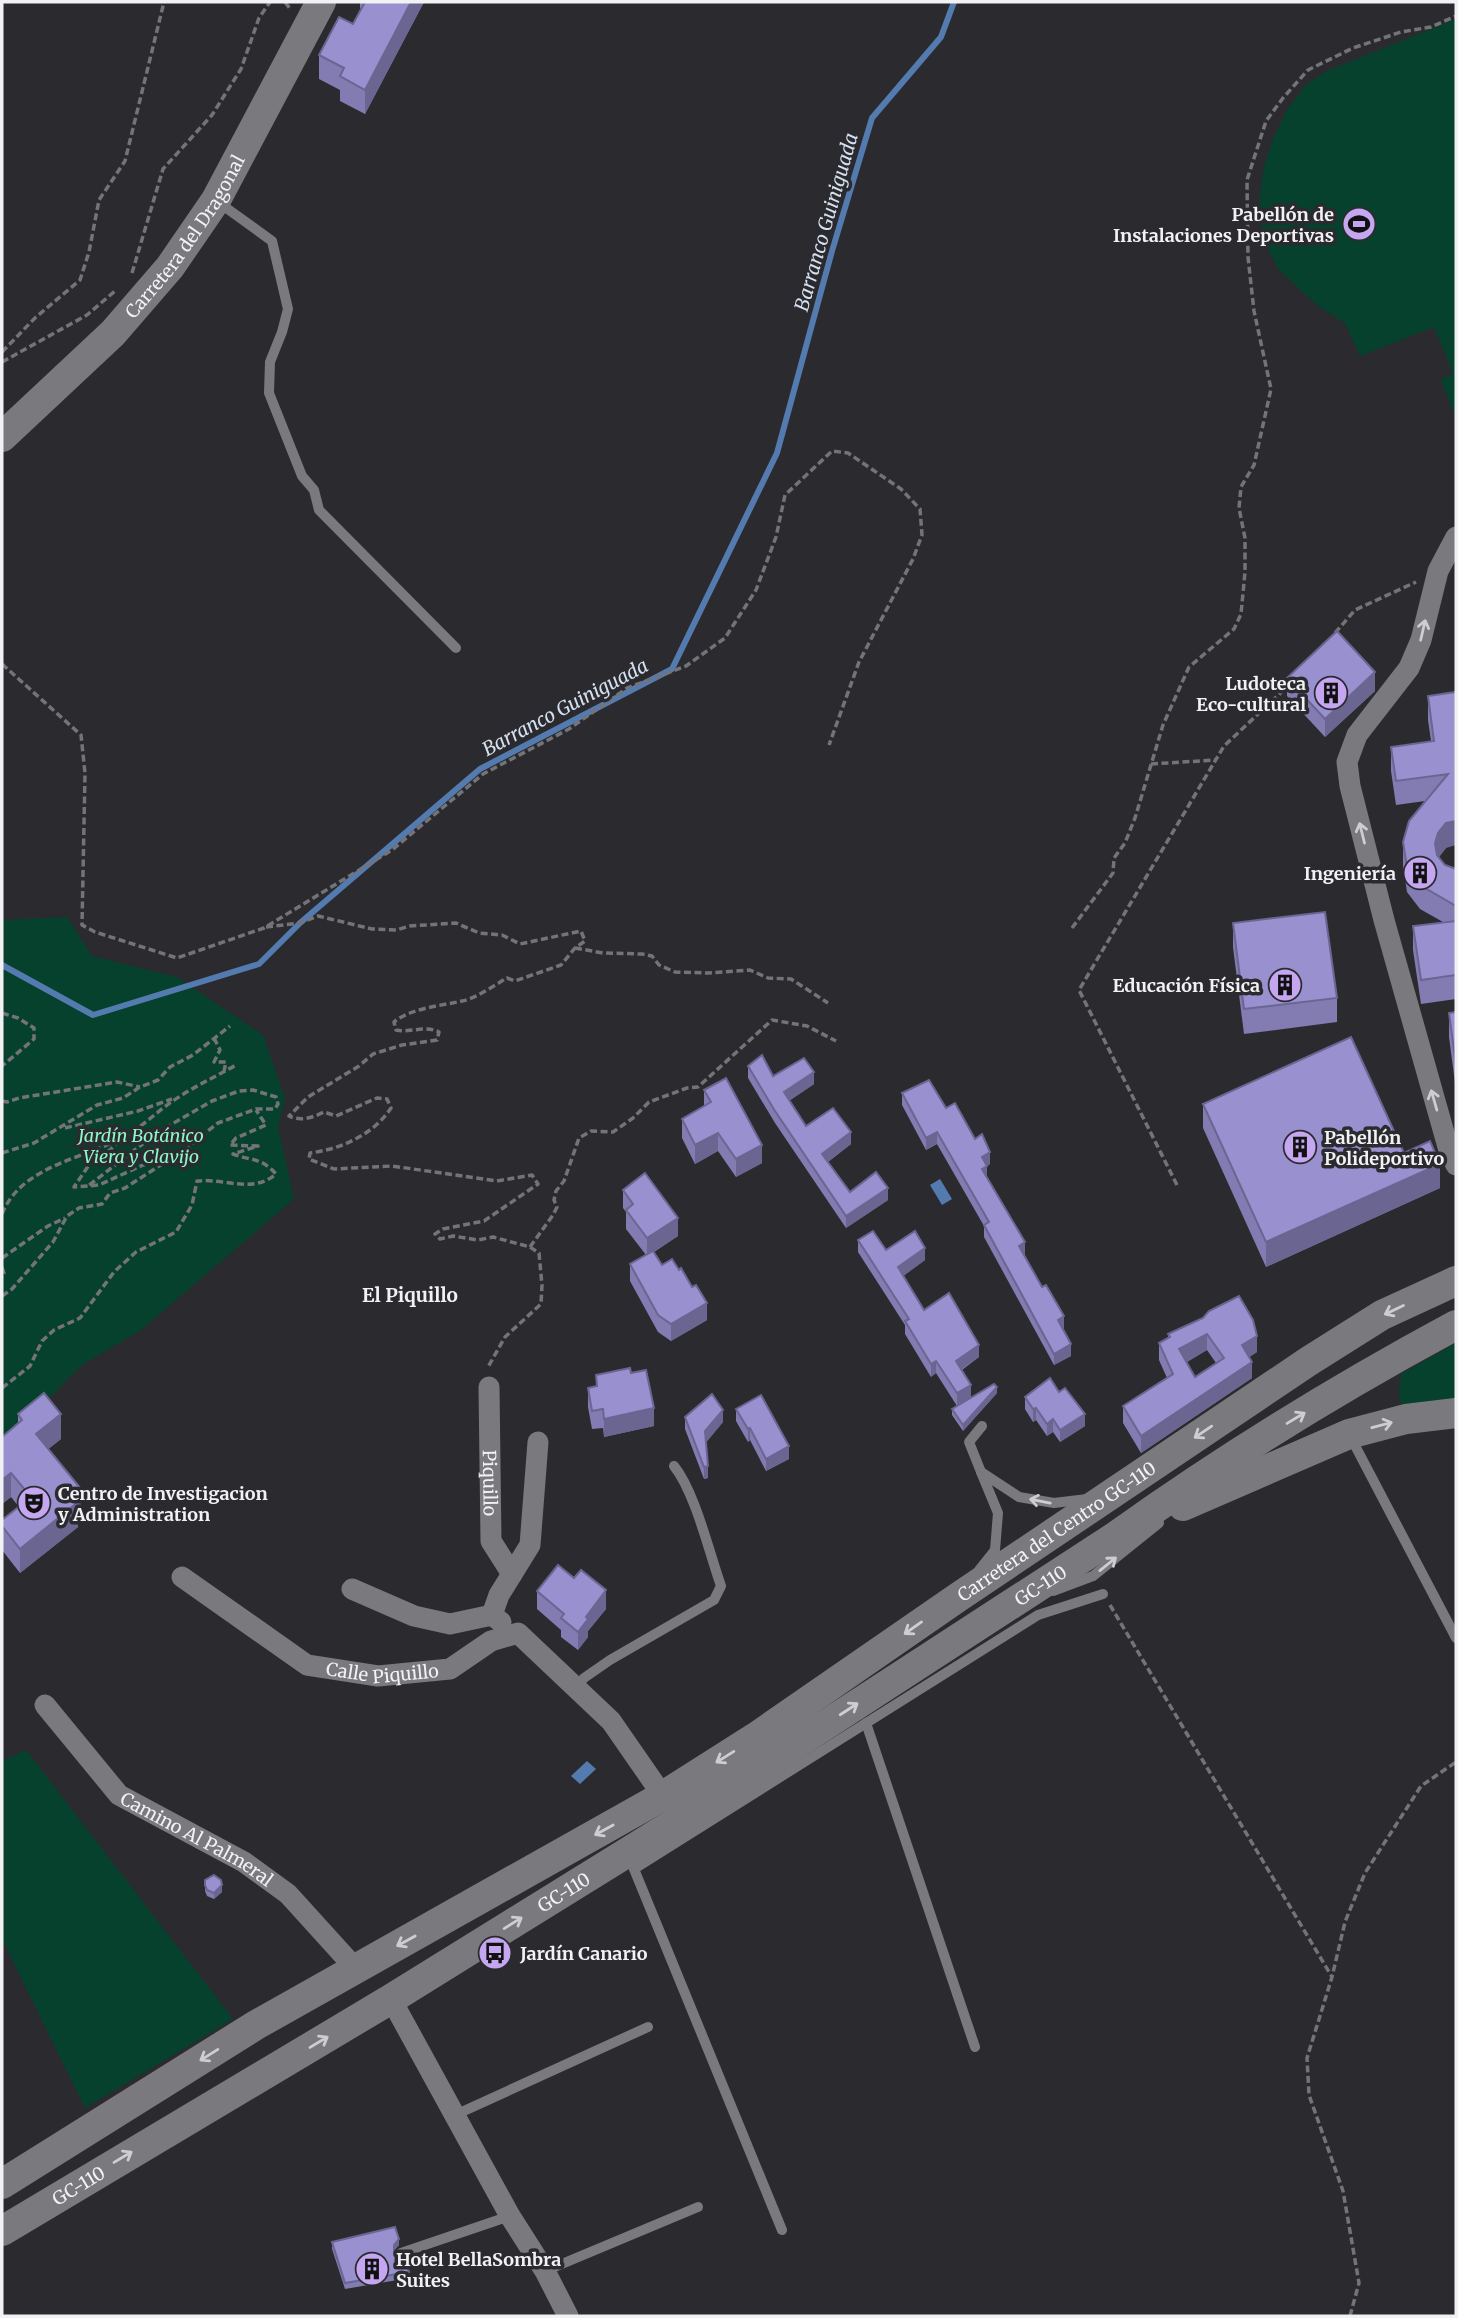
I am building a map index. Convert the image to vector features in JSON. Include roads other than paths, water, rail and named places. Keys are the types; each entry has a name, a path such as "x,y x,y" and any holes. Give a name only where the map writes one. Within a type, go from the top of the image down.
{"main road":[{"name":"Carretera del Dragonal","path":"2,437 113,333 170,267 216,200 321,2"},
{"name":"Carretera del Centro GC-110","path":"663,1796 756,1737 1309,1361 1382,1315 1456,1281"},
{"name":"Carretera del Centro GC-110","path":"1116,1536 1185,1486 1230,1458 1386,1363 1456,1325"},
{"path":"1116,1536 1349,1434 1406,1419 1456,1413"},
{"name":"GC-110","path":"2,2231 391,1999 670,1826 1116,1536"},
{"name":"GC-110","path":"2,2184 256,2025 663,1796"}],"street":[{"path":"1456,537 1438,571 1422,640 1409,668 1357,735 1347,762 1350,786 1384,920 1448,1147 1456,1165"},
{"name":"Piquillo","path":"489,1387 491,1541 512,1574"},
{"path":"492,1615 499,1595 530,1545 538,1442"},
{"name":"Calle Piquillo","path":"182,1577 307,1665 378,1676 450,1669 491,1641 517,1633"},
{"path":"352,1590 414,1616 450,1624 492,1615 517,1633 611,1721 663,1796"},
{"name":"Camino Al Palmeral","path":"45,1705 119,1795 244,1862 288,1894 356,1969"},
{"path":"391,1999 568,2316"}],"lane":[{"path":"216,200 272,242 288,309 270,362 269,393 302,476 314,490 318,510 456,648"},
{"path":"957,1598 995,1550 998,1513 969,1442 982,1426"},
{"path":"1349,1434 1456,1638"},
{"path":"576,1688 584,1678 610,1660 703,1608 718,1595 721,1586 686,1487 674,1466"},
{"path":"981,1472 1019,1497 1054,1503 1108,1496"},
{"path":"1002,1610 1093,1576 1167,1517"},
{"path":"782,2230 634,1869 1038,1615 1103,1594"},
{"path":"866,1723 975,2047"},
{"path":"455,2115 648,2027"},
{"path":"545,2271 698,2207"},
{"path":"401,2253 510,2216"}],"water":[{"path":"940,1179 952,1199 942,1205 930,1185"},
{"path":"587,1761 596,1769 580,1784 571,1776"}],"waterway":[{"name":"Barranco Guiniguada","path":"2,965 93,1015 259,964 300,923 480,769 672,669 777,453 832,251 872,118 941,37 954,2"}],"place":[{"name":"Pabellón de Instalaciones Deportivas","path":"1359,224"},
{"name":"Ludoteca Eco-cultural","path":"1331,693"},
{"name":"Ingeniería","path":"1420,873"},
{"name":"Educación Física","path":"1285,985"},
{"name":"Pabellón Polideportivo","path":"1300,1147"},
{"name":"Centro de Investigacion y Administration","path":"34,1503"},
{"name":"Jardín Canario","path":"495,1953"},
{"name":"Hotel BellaSombra Suites","path":"372,2269"}],"district":[{"name":"El Piquillo","path":"410,1295"}],"park label":[{"name":"Jardín Botánico Viera y Clavijo","path":"141,1145"}]}
